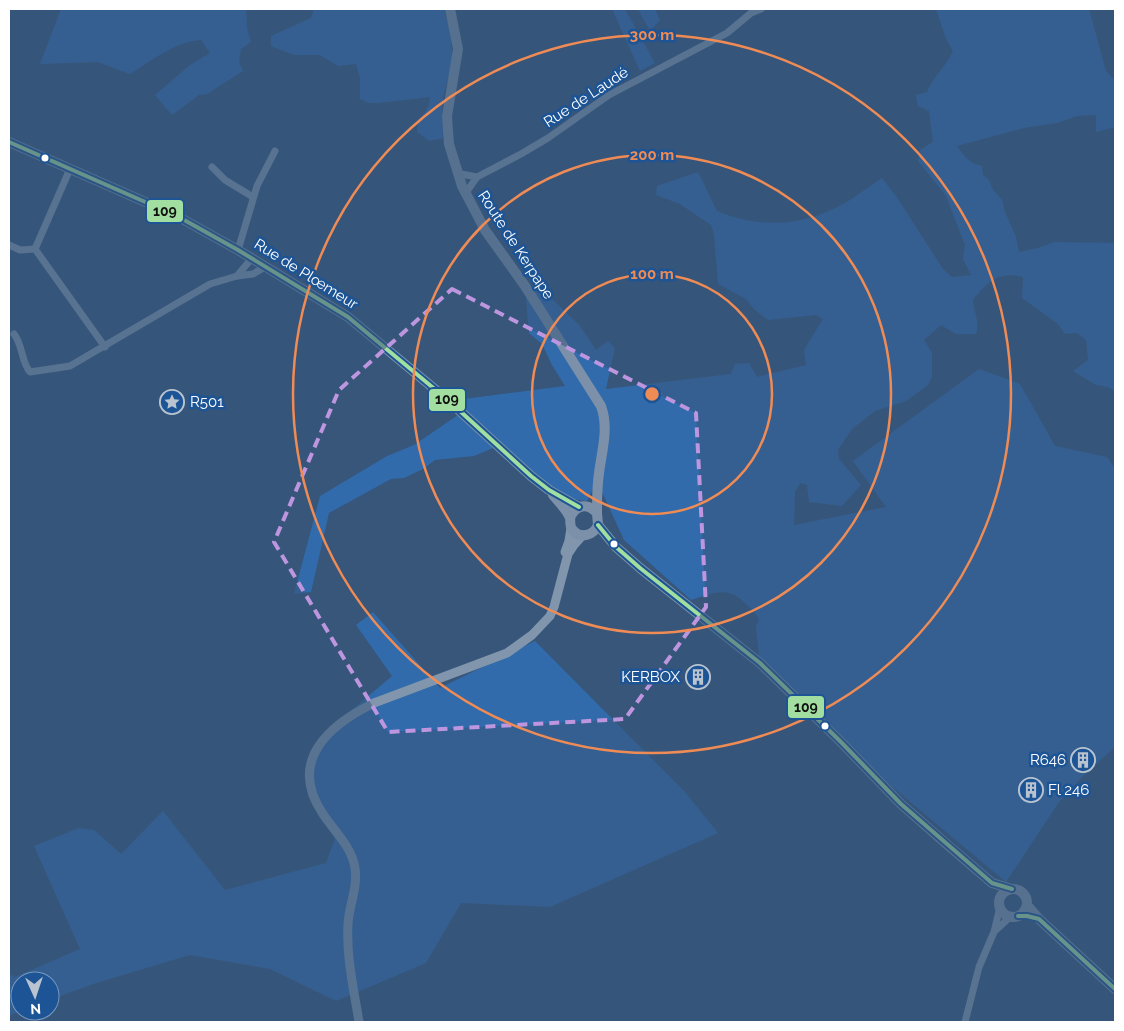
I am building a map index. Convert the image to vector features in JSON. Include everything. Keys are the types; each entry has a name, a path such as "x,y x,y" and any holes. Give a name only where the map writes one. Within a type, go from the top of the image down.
{"main road":[{"name":"Route de Kerpape","path":"450,9 458,49 447,116 449,144 458,176 465,194 485,230 525,286 601,406 605,423 605,434 598,484 597,513"},
{"name":"Rue de Plœmeur","path":"9,142 171,213 252,258 348,317 405,364 549,490 582,506"},
{"name":"Route de Kerpape","path":"582,506 594,494 598,484"},
{"name":"Rue de Plœmeur","path":"549,490 570,523"},
{"path":"586,535 593,533 598,525 598,516 594,509 582,506 575,509 570,523 578,534 586,535 616,547"},
{"path":"598,525 616,547 760,663 901,804 992,883 1023,893 1026,897 1027,905 1024,912 1014,916"},
{"path":"992,883 1004,913 1014,916 1027,916 1039,920"},
{"path":"1000,904 1004,893 1012,889"},
{"path":"1027,905 1039,920 1115,990"}],"street":[{"name":"Rue de Laudé","path":"465,194 477,177 522,154 548,138 609,95 727,33 752,13 761,9"},
{"path":"238,250 257,186 275,151"},
{"path":"212,167 225,180 253,197"},
{"path":"35,249 70,169"},
{"path":"458,176 461,174 477,177"},
{"path":"9,245 20,250 35,249"},
{"path":"35,249 104,347"},
{"path":"236,276 252,258"},
{"path":"14,334 19,342 26,368 30,372 70,366 210,284 236,276 253,274 265,267"},
{"path":"358,1022 348,942 348,922 356,886 355,867 347,847 314,799 309,779 317,750 327,734 355,712 374,702 507,653 532,635 550,605 556,588 561,560 569,541 570,523"},
{"path":"538,627 550,616 554,607 568,554 574,544 586,535"},
{"path":"965,1022 982,960 994,932 1000,904"},
{"path":"994,932 1014,916"}],"highlighted area":[{"path":"452,289 696,413 706,607 625,719 388,732 274,542 339,390"}],"shaded area":[{"path":"61,9 246,9 247,28 251,42 241,49 239,62 243,71 207,94 199,95 172,115 155,95 190,65 210,53 201,40 191,41 173,48 130,74 98,62 40,64"},
{"path":"314,9 444,9 451,38 452,62 442,103 443,138 429,141 417,132 419,121 428,108 430,97 369,103 360,99 360,78 356,64 338,66 320,55 294,55 271,46 271,36 311,18"},
{"path":"612,9 625,9 655,63 640,71"},
{"path":"638,9 655,9 660,20 650,31"},
{"path":"936,9 1089,9 1106,71 1115,81 1115,127 1096,132 1096,115 1077,116 1057,123 1024,128 957,146 971,161 982,166 983,175 989,180 993,190 1002,200 1016,237 1019,252 1054,242 1115,243 1115,391 1108,387 1096,385 1073,371 1088,360 1086,340 1077,333 1065,334 1058,324 1022,298 1023,277 1000,277 983,288 973,300 977,321 976,334 956,334 941,325 924,340 932,353 932,377 928,385 906,401 875,411 852,429 838,450 839,459 861,485 842,506 809,502 807,485 800,483 795,492 794,525 886,507 853,461 979,369 1020,384 1055,446 1107,457 1115,469 1115,747 1086,773 1059,802 1006,882 854,755 760,663 756,627 759,619 739,598 733,594 720,592 691,600 624,540 601,490 593,489 587,501 563,495 540,480 498,446 474,456 435,460 423,469 404,478 391,479 329,513 311,592 294,594 320,496 387,456 414,445 461,413 449,401 565,386 542,344 529,333 525,286 543,290 580,326 596,350 608,341 615,348 606,389 731,374 735,364 749,363 757,377 806,365 804,350 823,319 816,315 768,320 755,310 746,299 718,284 714,234 711,225 680,204 656,195 657,186 698,172 717,211 751,221 768,223 801,220 834,209 882,178 896,196 943,269 952,277 971,275 963,259 965,245 946,196 918,161 920,150 933,142 929,111 918,106 916,95 927,92 953,51 946,39"},
{"path":"373,612 440,688 535,641 685,792 718,833 550,907 461,903 426,963 336,1001 270,969 190,955 93,984 60,996 60,971 29,971 80,949 34,846 79,828 94,830 121,854 163,811 225,890 326,863 335,839 309,794 306,768 317,742 334,725 392,676 356,625"},
{"path":"9,974 10,1016 9,1016"}],"transit line":[{"name":"109","path":"9,142 177,216 238,250 348,317 449,401 531,476 549,490 579,507"},
{"name":"109","path":"598,525 616,547 640,568 760,663 901,804 992,883 1012,889"},
{"name":"109","path":"1018,916 1039,919 1115,989"}],"place":[{"name":"R501","path":"172,402"},
{"name":"KERBOX","path":"698,677"},
{"name":"R646","path":"1083,760"},
{"name":"Fl 246","path":"1031,790"}]}
